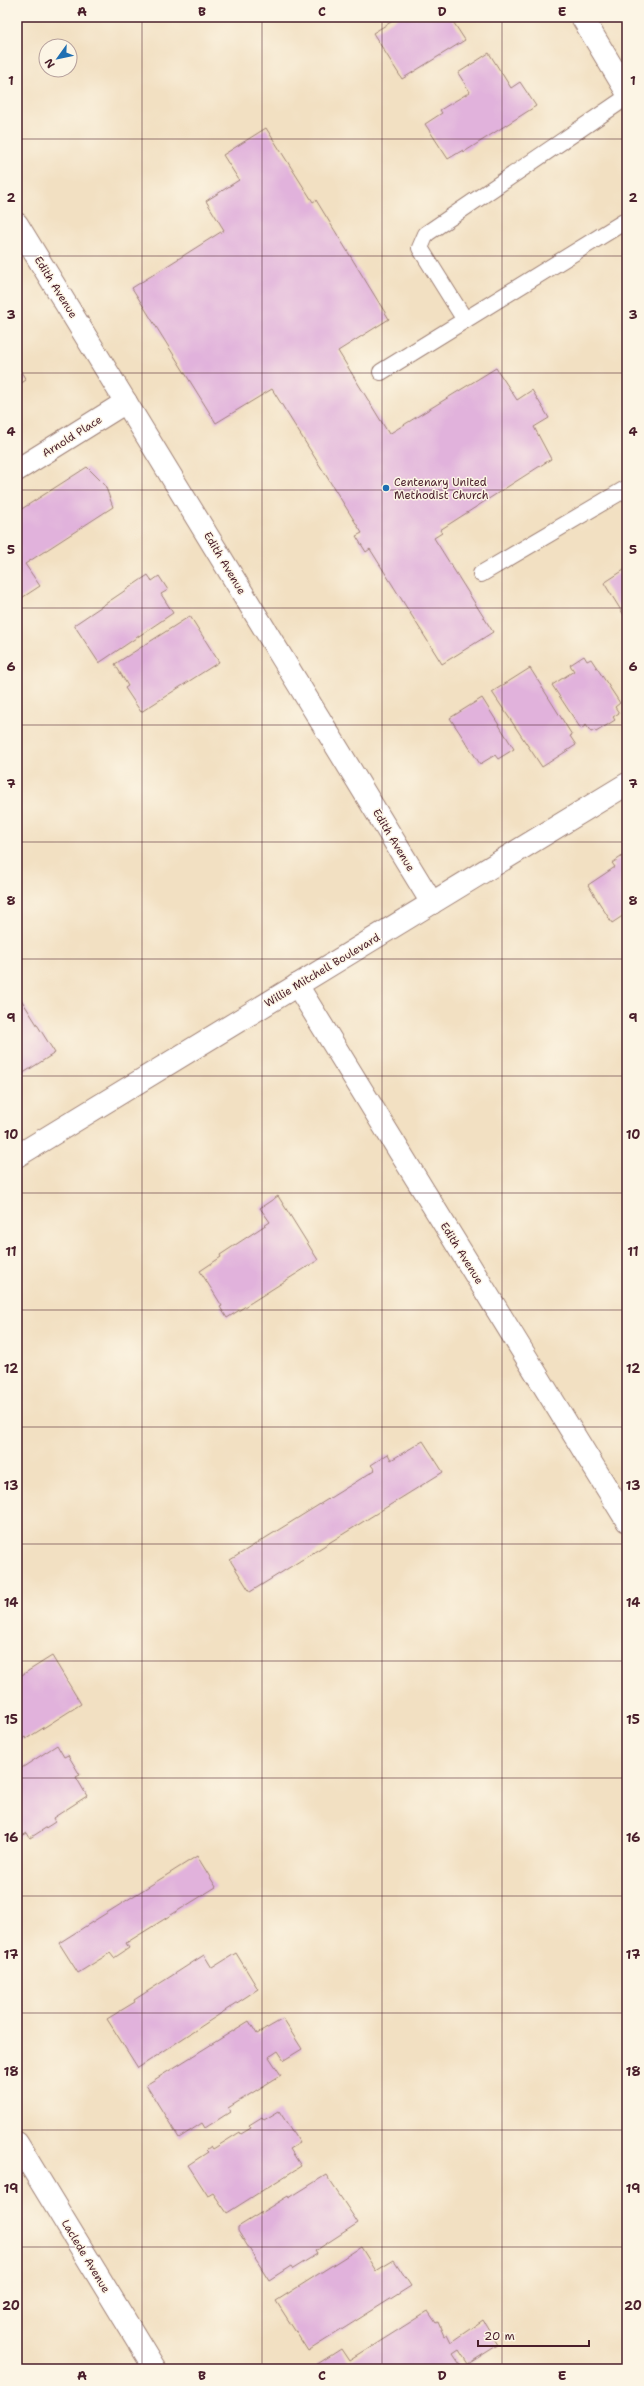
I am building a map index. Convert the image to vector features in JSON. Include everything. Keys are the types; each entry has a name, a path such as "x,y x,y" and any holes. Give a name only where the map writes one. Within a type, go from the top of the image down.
{"street":[{"path":"582,17 627,92"},
{"name":"Edith Avenue","path":"17,224 432,903"},
{"name":"Arnold Place","path":"17,470 126,402"},
{"name":"Willie Mitchell Boulevard","path":"17,1156 627,784"},
{"name":"Edith Avenue","path":"297,985 627,1521"},
{"name":"Laclede Avenue","path":"17,2143 155,2369"}],"lane":[{"path":"465,320 420,248 426,234 627,97"},
{"path":"380,372 627,220"},
{"path":"480,574 627,488"}],"building":[{"path":"399,17 450,17 465,40 402,79 373,33"},
{"path":"489,53 511,88 520,82 536,106 464,152 463,150 448,159 425,124 442,113 440,110 470,92 458,73"},
{"path":"266,128 313,202 316,200 389,319 338,351 389,434 496,368 517,400 532,390 549,418 534,427 551,459 440,530 442,533 434,538 493,632 442,664 370,549 366,552 356,536 362,533 272,389 216,423 132,288 224,230 206,201 239,180 223,155"},
{"path":"17,365 26,380 17,386"},
{"path":"87,467 105,485 113,507 25,564 40,586 17,601 17,512"},
{"path":"627,568 627,620 604,583"},
{"path":"148,575 152,581 159,576 168,590 161,594 173,613 99,663 74,625"},
{"path":"190,616 219,662 141,712 125,688 128,686 115,664"},
{"path":"584,656 587,661 591,659 620,703 615,707 619,713 613,717 615,720 596,732 595,730 591,732 586,725 581,729 552,685 574,671 570,665"},
{"path":"530,668 572,735 570,736 576,745 542,767 492,692"},
{"path":"482,698 514,749 498,759 495,755 480,764 450,718"},
{"path":"627,853 627,913 612,923 588,885 615,867 612,863"},
{"path":"17,993 55,1053 17,1077"},
{"path":"278,1196 318,1260 227,1318 220,1307 222,1306 200,1271 221,1257 220,1255 270,1222 260,1208"},
{"path":"423,1441 443,1472 250,1592 230,1560 375,1470 371,1465 388,1454 391,1460"},
{"path":"52,1656 81,1704 26,1739 25,1737 17,1742 17,1678"},
{"path":"57,1745 64,1757 68,1755 80,1775 76,1777 87,1796 53,1818 55,1822 30,1838 27,1833 17,1839 17,1771"},
{"path":"197,1856 216,1887 126,1943 129,1948 114,1958 110,1953 78,1973 59,1943"},
{"path":"236,1953 258,1989 138,2068 107,2019 135,2002 134,2000 204,1955 212,1968"},
{"path":"283,2019 302,2049 284,2060 278,2051 269,2057 281,2075 228,2108 230,2112 205,2128 202,2123 179,2138 146,2085 249,2021 257,2034"},
{"path":"279,2111 300,2143 290,2149 301,2166 227,2213 213,2193 208,2196 188,2165 208,2152 206,2150 211,2146 213,2149 240,2132 241,2134 251,2128 249,2125 262,2117 264,2120"},
{"path":"326,2175 358,2223 315,2251 317,2254 293,2269 291,2266 269,2280 238,2231 238,2227 288,2196 289,2198"},
{"path":"361,2247 376,2271 394,2260 411,2286 308,2351 276,2301"},
{"path":"428,2311 436,2323 438,2322 444,2336 447,2334 451,2342 483,2320 498,2345 468,2364 459,2350 453,2354 461,2366 456,2369 318,2369 316,2365 341,2349 349,2361"}],"place":[{"name":"Centenary United Methodist Church","path":"386,488"}]}
